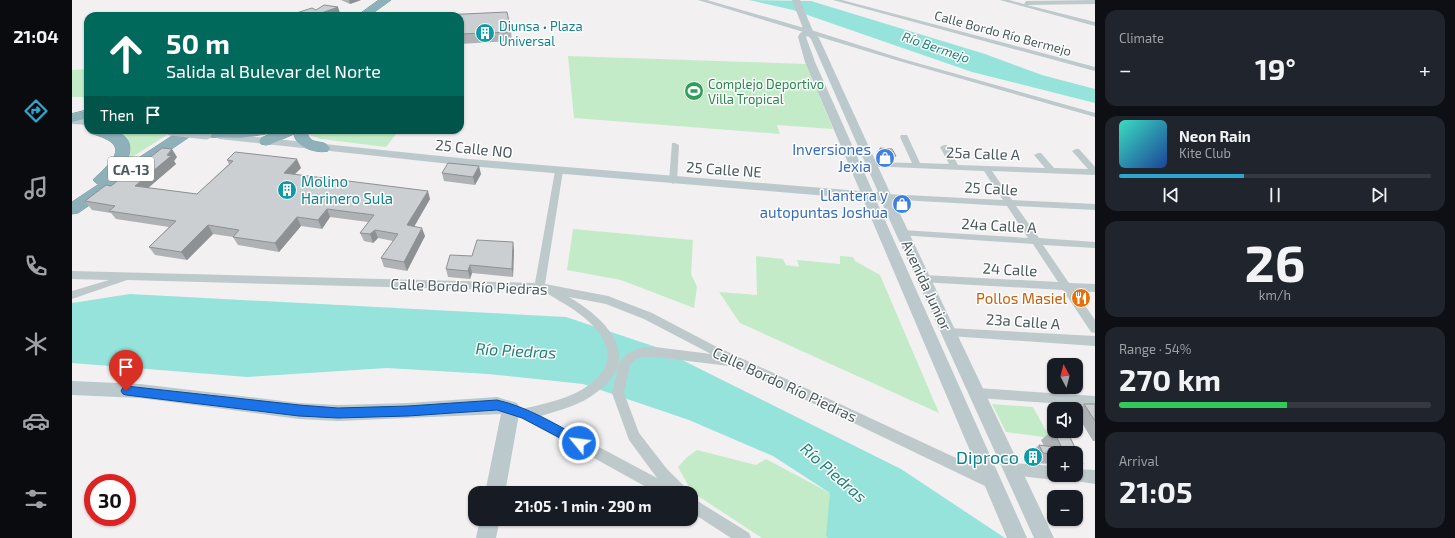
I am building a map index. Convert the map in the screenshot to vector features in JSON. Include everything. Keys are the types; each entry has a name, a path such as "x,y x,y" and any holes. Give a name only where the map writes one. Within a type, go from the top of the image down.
{"highway":[{"path":"359,12 377,0"},
{"path":"368,12 386,0"},
{"path":"72,118 84,122"},
{"path":"72,124 84,124"},
{"path":"93,186 113,169 124,155 123,143 109,134"},
{"name":"CA-13","path":"72,200 174,134"},
{"name":"CA-13","path":"72,209 184,134"},
{"path":"208,134 267,136"},
{"path":"300,134 301,138 306,143 323,148"}],"main road":[{"name":"Avenida Junior","path":"796,0 809,30 815,38 902,233 1012,469 1046,535"},
{"name":"Avenida Junior","path":"809,30 803,35 802,40 1016,538"},
{"name":"25 Calle NO","path":"267,136 323,148 559,171"},
{"name":"25 Calle NE","path":"559,171 886,197"},
{"path":"72,388 140,391 299,410 338,413 408,411 497,405 519,411 497,486"},
{"path":"486,538 489,526"}],"street":[{"path":"701,0 809,30 902,60 1095,114"},
{"name":"Calle Bordo Río Bermejo","path":"836,0 1095,69"},
{"path":"1002,0 1095,24"},
{"path":"1024,1 1032,8"},
{"path":"1024,1 1095,2"},
{"path":"904,138 917,165"},
{"path":"673,181 675,145"},
{"path":"944,147 955,167"},
{"path":"1076,151 1095,172"},
{"path":"1038,155 1051,170"},
{"name":"25a Calle A","path":"871,164 1095,172"},
{"path":"986,168 1095,329"},
{"path":"519,411 546,408 581,396 604,381 614,361 613,349 609,338 596,321 571,303 543,288 559,171"},
{"name":"25 Calle","path":"886,197 1095,207"},
{"name":"24a Calle A","path":"902,233 1095,245"},
{"name":"Calle Bordo Río Piedras","path":"72,275 543,288 608,300 648,316 738,362 992,482"},
{"path":"72,295 131,277"},
{"name":"24 Calle","path":"924,279 1095,288"},
{"name":"23a Calle A","path":"949,332 1095,341"},
{"path":"674,486 662,474 634,436 618,393 625,363 632,356 642,352 672,353 738,362"},
{"path":"977,393 1095,401"},
{"path":"519,411 658,486"},
{"path":"1012,469 1047,472"},
{"path":"1083,476 1095,477"},
{"path":"698,508 744,538"}],"green space":[{"name":"Complejo Deportivo Villa Tropical","path":"568,56 806,64 833,129 777,125 780,134 574,118"},
{"path":"84,69 84,97 72,97 72,70"},
{"path":"108,134 168,134 121,164 127,155"},
{"path":"396,134 386,147 321,139 309,135"},
{"path":"573,229 693,240 691,274 697,287 694,308 621,280 567,270"},
{"path":"756,256 783,259 786,265 799,267 797,260 840,264 840,256 853,257 855,261 880,275 939,413 740,323 719,292 757,295"},
{"path":"992,404 1033,407 1047,433 1047,438 1006,432"},
{"path":"697,450 756,465 766,459 830,493 830,538 762,538 698,496 698,486 689,486 678,467 687,457"}],"water":[{"name":"Río Bermejo","path":"749,0 811,1 985,54 1042,75 1095,89 1095,103 972,72 793,10"},
{"name":"Río Piedras","path":"130,294 566,317 656,347 901,469 1005,538 828,538 826,536 830,493 773,456 689,420 583,384 488,374 387,368 247,377 72,363 72,303"}],"building":[{"path":"324,5 338,7 324,12 300,12 312,8 316,10"},
{"path":"507,12 511,32 464,34 464,14"},
{"path":"162,148 172,149 167,155 171,156 135,186 197,194 233,161 227,160 235,152 297,159 284,173 428,191 407,225 422,228 404,262 381,258 398,234 375,230 370,234 360,233 374,215 327,209 318,220 297,217 275,243 233,237 239,230 208,225 181,252 149,247 176,221 109,211 115,206 85,201 106,185 111,186 121,178 124,178"},
{"path":"880,148 892,149 896,156 883,155"},
{"path":"448,163 479,166 473,177 442,173"},
{"path":"477,240 513,242 512,269 470,265 468,271 446,269 450,255 472,256"},
{"path":"1084,404 1095,404 1095,421"},
{"path":"1057,438 1070,438 1074,446 1061,446"},
{"path":"1039,445 1047,446 1047,453 1043,453"}],"place":[{"name":"Diunsa • Plaza Universal","path":"485,33"},
{"name":"Complejo Deportivo Villa Tropical","path":"694,91"},
{"name":"Inversiones Jexia","path":"885,158"},
{"name":"Molino Harinero Sula","path":"287,190"},
{"name":"Llantera y autopuntas Joshua","path":"902,204"},
{"name":"Pollos Masiel","path":"1081,298"},
{"name":"Diproco","path":"1033,457"}],"route":[{"path":"126,391 140,391 299,410 338,413 408,411 497,405 511,408 526,414 579,443"}]}
